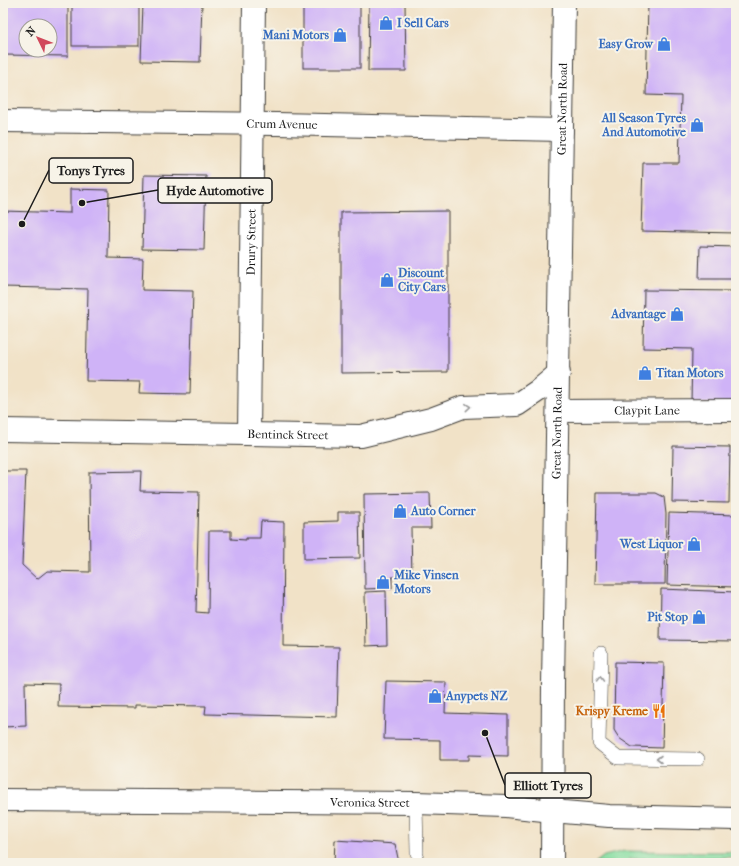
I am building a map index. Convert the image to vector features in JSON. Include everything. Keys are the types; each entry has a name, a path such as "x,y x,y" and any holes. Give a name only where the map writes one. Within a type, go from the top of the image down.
{"street":[{"name":"Drury Street","path":"249,434 254,3"},
{"name":"Great North Road","path":"552,863 553,684 564,3"},
{"name":"Crum Avenue","path":"3,121 562,130"},
{"name":"Bentinck Street","path":"3,430 361,436 431,419 463,407 517,405 539,390 559,373"},
{"name":"Claypit Lane","path":"558,411 736,410"},
{"name":"Veronica Street","path":"3,800 416,803 506,806 609,816 736,819"}],"lane":[{"path":"601,653 599,743 618,758 698,759"},
{"path":"416,803 417,853"}],"green space":[{"path":"624,851 736,852 736,857 629,859 628,863 595,863 604,856"}],"building":[{"path":"3,3 68,3 68,56 58,56 58,18 18,18 18,55 3,55"},
{"path":"72,3 139,3 139,46 72,46"},
{"path":"143,3 202,3 200,62 141,61"},
{"path":"303,3 360,3 360,68 303,68"},
{"path":"369,3 405,3 406,71 368,71"},
{"path":"648,3 736,4 736,233 641,231 643,163 679,163 681,96 646,95"},
{"path":"144,175 206,176 204,250 142,249"},
{"path":"70,189 109,190 108,258 143,259 142,290 193,291 190,394 139,393 140,382 86,381 88,289 3,287 3,211 70,213"},
{"path":"448,211 448,372 341,373 341,212"},
{"path":"700,246 736,247 736,279 699,279"},
{"path":"644,290 736,291 736,404 691,403 692,349 643,348"},
{"path":"673,446 730,447 729,503 672,502"},
{"path":"3,471 26,471 22,565 37,579 47,571 90,572 89,472 141,471 140,491 199,492 196,612 208,613 209,531 231,531 231,539 246,540 246,538 260,538 261,521 284,522 283,646 339,647 337,717 205,714 206,706 135,705 135,708 58,707 59,684 25,683 26,726 3,727"},
{"path":"430,493 431,528 411,528 412,577 392,577 392,588 365,589 364,494"},
{"path":"597,493 656,493 664,497 666,514 665,584 595,584"},
{"path":"338,512 359,512 360,558 304,559 304,522 338,521"},
{"path":"669,513 736,515 736,587 667,585"},
{"path":"661,589 736,592 736,641 660,640"},
{"path":"386,591 387,645 366,646 365,592"},
{"path":"615,662 664,663 662,748 632,747 619,738 614,730"},
{"path":"386,681 446,682 445,713 508,715 508,756 469,755 469,760 440,760 440,740 384,739"},
{"path":"335,840 395,844 399,863 334,863"}],"place":[{"name":"I Sell Cars","path":"386,23"},
{"name":"Mani Motors","path":"340,35"},
{"name":"Easy Grow","path":"664,44"},
{"name":"All Season Tyres And Automotive","path":"697,125"},
{"name":"Hyde Automotive","path":"82,203"},
{"name":"Tonys Tyres","path":"22,224"},
{"name":"Discount City Cars","path":"387,280"},
{"name":"Advantage","path":"677,314"},
{"name":"Titan Motors","path":"645,373"},
{"name":"Auto Corner","path":"400,511"},
{"name":"West Liquor","path":"694,544"},
{"name":"Mike Vinsen Motors","path":"383,582"},
{"name":"Pit Stop","path":"699,617"},
{"name":"Anypets NZ","path":"435,696"},
{"name":"Krispy Kreme","path":"659,711"},
{"name":"Elliott Tyres","path":"485,733"}]}
